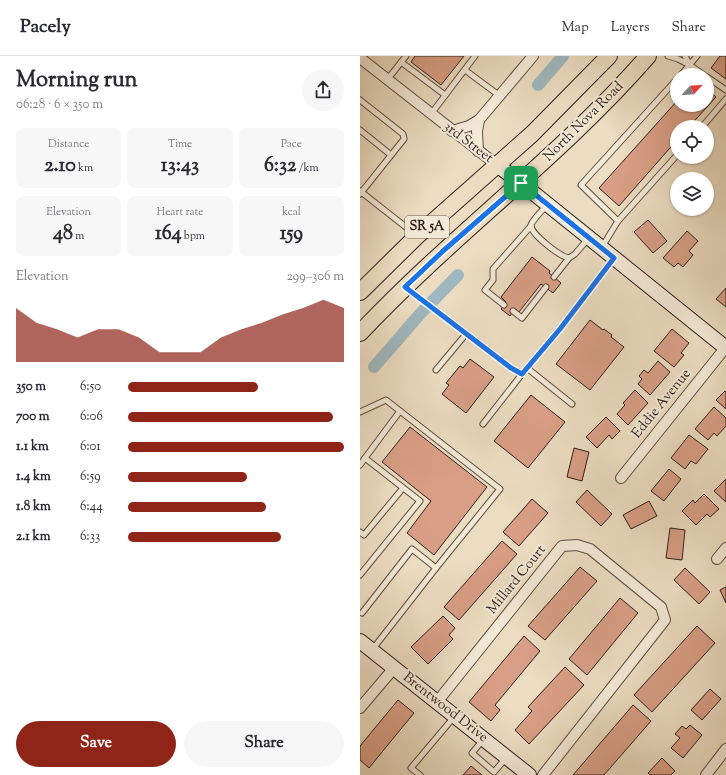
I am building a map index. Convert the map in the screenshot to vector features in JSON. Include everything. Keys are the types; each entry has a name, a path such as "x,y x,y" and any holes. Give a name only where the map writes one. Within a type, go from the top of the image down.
{"main road":[{"name":"North Nova Road","path":"360,292 417,236 532,134 609,56"},
{"name":"North Nova Road","path":"360,333 408,288 443,251 521,183 614,94 648,56"}],"street":[{"path":"452,131 469,126 479,120 533,56"},
{"name":"3rd Street","path":"360,58 452,131 548,204 726,348"},
{"path":"478,151 477,131 479,120"},
{"name":"Eddie Avenue","path":"621,478 726,348"},
{"name":"Millard Court","path":"437,702 562,546 577,544 590,549 661,607 665,620 544,775"},
{"path":"717,559 726,548"},
{"name":"Brentwood Drive","path":"360,641 529,775"},
{"path":"360,708 394,668"},
{"path":"706,775 726,749"}],"lane":[{"path":"387,80 406,56"},
{"path":"431,114 475,56"},
{"path":"668,56 678,58 694,68"},
{"path":"685,56 690,65"},
{"path":"687,68 697,56"},
{"path":"401,62 445,96"},
{"path":"464,70 500,96"},
{"path":"714,82 726,90"},
{"path":"618,221 581,185 670,87"},
{"path":"360,100 403,134 404,139 360,193 417,236"},
{"path":"708,120 726,100"},
{"path":"360,130 391,155"},
{"path":"602,248 618,221 670,163"},
{"path":"504,305 485,290 493,280 493,269 532,226 548,204"},
{"path":"532,226 531,228 538,237 561,255 568,258"},
{"path":"554,277 568,258 576,254 589,238"},
{"path":"483,424 560,329 614,258"},
{"path":"513,311 522,318 546,287"},
{"path":"408,288 511,368 522,374"},
{"path":"436,370 466,334"},
{"path":"527,368 572,404"},
{"path":"360,412 386,400 500,489 371,650"},
{"path":"360,465 400,411"},
{"path":"360,575 420,500 402,488 365,458"},
{"path":"360,532 364,535 402,488"},
{"path":"362,613 412,549 436,568"},
{"path":"420,775 411,768 455,716"},
{"path":"484,739 472,754 494,772 507,757"}],"building":[{"path":"415,56 464,56 441,85 411,62"},
{"path":"720,56 726,56 726,79 714,70 714,68 711,68"},
{"path":"670,109 670,112 702,112 695,120 670,120 670,148 619,206 599,188"},
{"path":"648,220 667,241 653,253 634,232"},
{"path":"687,231 698,241 689,251 693,255 683,267 678,263 674,267 663,258"},
{"path":"532,257 550,271 549,273 561,283 553,293 541,284 519,312 515,309 510,316 501,309 506,302 501,297"},
{"path":"726,288 726,307 716,299"},
{"path":"590,320 612,335 611,337 624,347 590,390 556,364"},
{"path":"672,329 689,343 681,353 684,355 674,367 654,351"},
{"path":"470,359 494,377 466,413 442,394 449,385 446,383 460,366 463,368"},
{"path":"658,361 670,372 650,395 638,384 642,379 639,376 644,370 648,373"},
{"path":"635,390 648,403 628,425 617,414 625,405 623,403"},
{"path":"725,391 726,392 726,409 716,400"},
{"path":"531,395 565,422 528,468 494,441"},
{"path":"714,407 726,418 726,426 717,436 714,433 708,440 695,429"},
{"path":"606,417 620,431 612,439 609,435 597,448 586,437"},
{"path":"410,427 487,487 434,555 407,533 431,501 382,462"},
{"path":"689,435 708,449 696,464 691,461 685,469 671,458"},
{"path":"574,448 589,452 582,481 567,477"},
{"path":"669,469 681,479 664,501 651,491"},
{"path":"726,479 726,502 714,491"},
{"path":"587,490 612,514 601,526 576,502"},
{"path":"704,494 719,509 710,517 707,514 696,525 682,511 693,500 695,503"},
{"path":"532,499 548,513 519,546 503,532"},
{"path":"649,501 657,516 631,529 623,515"},
{"path":"670,528 685,530 682,560 666,558"},
{"path":"502,541 517,554 459,620 444,607"},
{"path":"580,567 597,581 545,640 528,626"},
{"path":"685,568 710,592 699,604 674,580"},
{"path":"726,587 726,603 720,590"},
{"path":"620,598 638,613 587,675 569,659"},
{"path":"443,616 455,628 449,635 453,639 428,664 411,647"},
{"path":"697,626 715,643 652,712 634,695"},
{"path":"524,636 540,651 495,705 500,710 491,721 469,702"},
{"path":"565,667 584,685 529,744 515,730 532,711 528,707"},
{"path":"710,689 721,699 702,720 691,710"},
{"path":"398,700 414,713 369,768 360,760 360,746"},
{"path":"633,705 651,721 604,775 573,775"},
{"path":"690,725 702,735 683,758 671,748 680,738 675,734 682,726 686,729"},
{"path":"662,758 675,771 671,775 650,775 648,773"},
{"path":"471,766 482,775 463,775"}],"waterway":[{"path":"538,85 563,56"},
{"path":"374,367 420,314 458,275"}],"route":[{"path":"521,183 614,258 560,329 522,374 511,368 405,287 443,251 521,183"}]}
